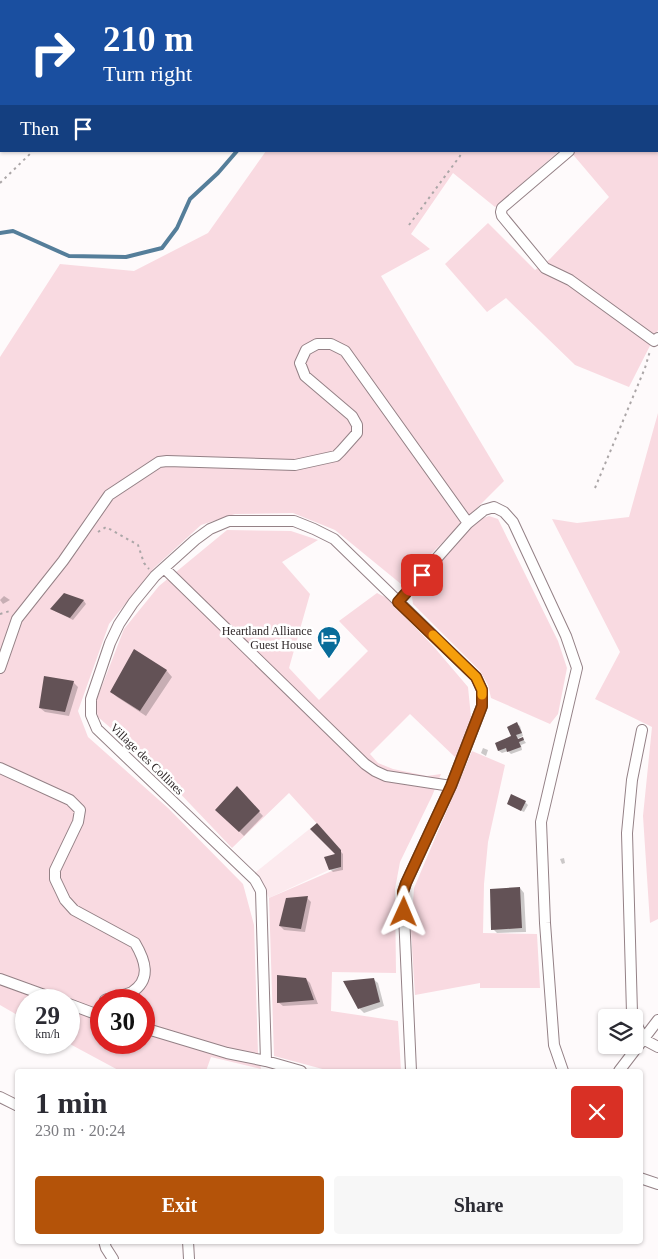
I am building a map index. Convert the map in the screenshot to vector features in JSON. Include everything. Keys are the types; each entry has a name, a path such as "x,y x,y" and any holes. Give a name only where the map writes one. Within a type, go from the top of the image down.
{"street":[{"path":"568,152 502,208 502,216 545,268 570,280 656,340"},
{"path":"0,668 17,619 63,561 109,495 159,462 294,465 336,456 341,451 357,433 357,425 352,416 305,376 300,363 306,350 317,344 331,344 344,351 468,523"},
{"path":"398,602 468,523 484,510 494,507 504,512 512,522 566,636 576,668 541,822 545,923 554,1046 562,1069"},
{"name":"Village des Collines","path":"266,1061 261,891 254,880 97,729 91,715 91,699 110,643 119,624 133,603 155,576 195,540 210,528 228,521 294,521 334,539 476,677 482,690 482,706 451,786 403,892 411,1069"},
{"path":"164,568 365,764 386,776 451,786"},
{"path":"632,1009 627,833 632,780 642,730"},
{"path":"0,768 70,800 80,810 78,822 55,870 55,879 65,900 74,910 135,943 146,968 142,982 134,989"},
{"path":"0,979 28,989"},
{"path":"658,1020 643,1039 658,1047"},
{"path":"155,1031 227,1053 294,1069"},
{"path":"620,1069 632,1054"},
{"path":"0,1096 15,1104"},
{"path":"643,1179 658,1184"},
{"path":"105,1244 113,1259"},
{"path":"188,1244 189,1259"}],"path":[{"path":"0,183 32,152"},
{"path":"409,225 449,172 461,152"},
{"path":"595,488 656,340"},
{"path":"92,535 106,527 138,545 144,564 155,576"},
{"path":"0,614 14,609"}],"shaded area":[{"path":"265,152 558,152 495,207 453,173 411,234 430,249 381,276 504,481 401,584 335,530 293,513 235,514 201,525 154,568 109,624 78,711 88,737 168,808 243,884 254,925 258,1053 261,1069 211,1057 207,1069 116,1069 80,1049 80,989 15,989 15,1014 0,1005 0,357 60,264 134,271 208,233"},
{"path":"571,152 658,152 658,330 629,387 575,365 506,298 487,312 445,264 488,223 535,270 550,259 609,197"},
{"path":"658,413 658,919 650,923 643,816 652,727 595,699 620,652 552,519 577,523 629,517"},
{"path":"489,516 498,519 558,641 567,668 558,714 550,724 491,698 488,685 480,671 413,604 412,597 415,587 478,520"},
{"path":"227,530 291,531 318,540 282,562 310,594 289,668 319,700 368,651 339,621 377,593 387,598 434,647 468,687 471,717 458,760 410,714 370,754 378,763 393,769 427,776 441,774 400,862 395,889 396,973 332,972 331,1011 398,1021 401,1069 323,1069 274,1056 269,898 341,867 341,850 289,793 232,848 152,764 98,717 95,704 124,629 159,586"},
{"path":"472,751 505,765 488,842 484,884 483,933 537,934 540,988 480,988 480,983 415,995 411,931 414,888"},
{"path":"317,823 341,850 341,867 329,870 269,898 256,872"}],"building":[{"path":"64,593 84,600 70,618 50,609"},
{"path":"134,649 167,670 140,711 110,692"},
{"path":"44,676 74,681 65,712 39,708"},
{"path":"517,722 522,733 516,735 518,739 523,737 524,740 519,742 521,747 507,752 506,748 498,751 495,743 511,736 507,727"},
{"path":"237,786 260,811 239,832 215,810"},
{"path":"511,794 526,801 521,811 507,804"},
{"path":"317,823 341,850 341,867 329,870 324,857 335,854 310,829"},
{"path":"520,887 522,928 491,930 490,889"},
{"path":"308,896 301,929 279,926 286,898"},
{"path":"277,975 306,978 314,1000 277,1003"},
{"path":"374,978 380,1002 358,1009 343,981"}],"waterway":[{"path":"0,233 13,231 69,256 126,257 162,248 177,228 190,199 218,173 236,152"}],"slow traffic":[{"path":"433,635 476,677 482,690 482,695"}],"place":[{"name":"Heartland Alliance Guest House","path":"329,659"}],"route":[{"path":"404,912 403,892 406,883 451,786 482,706 482,690 476,677 398,602 422,575"}]}
